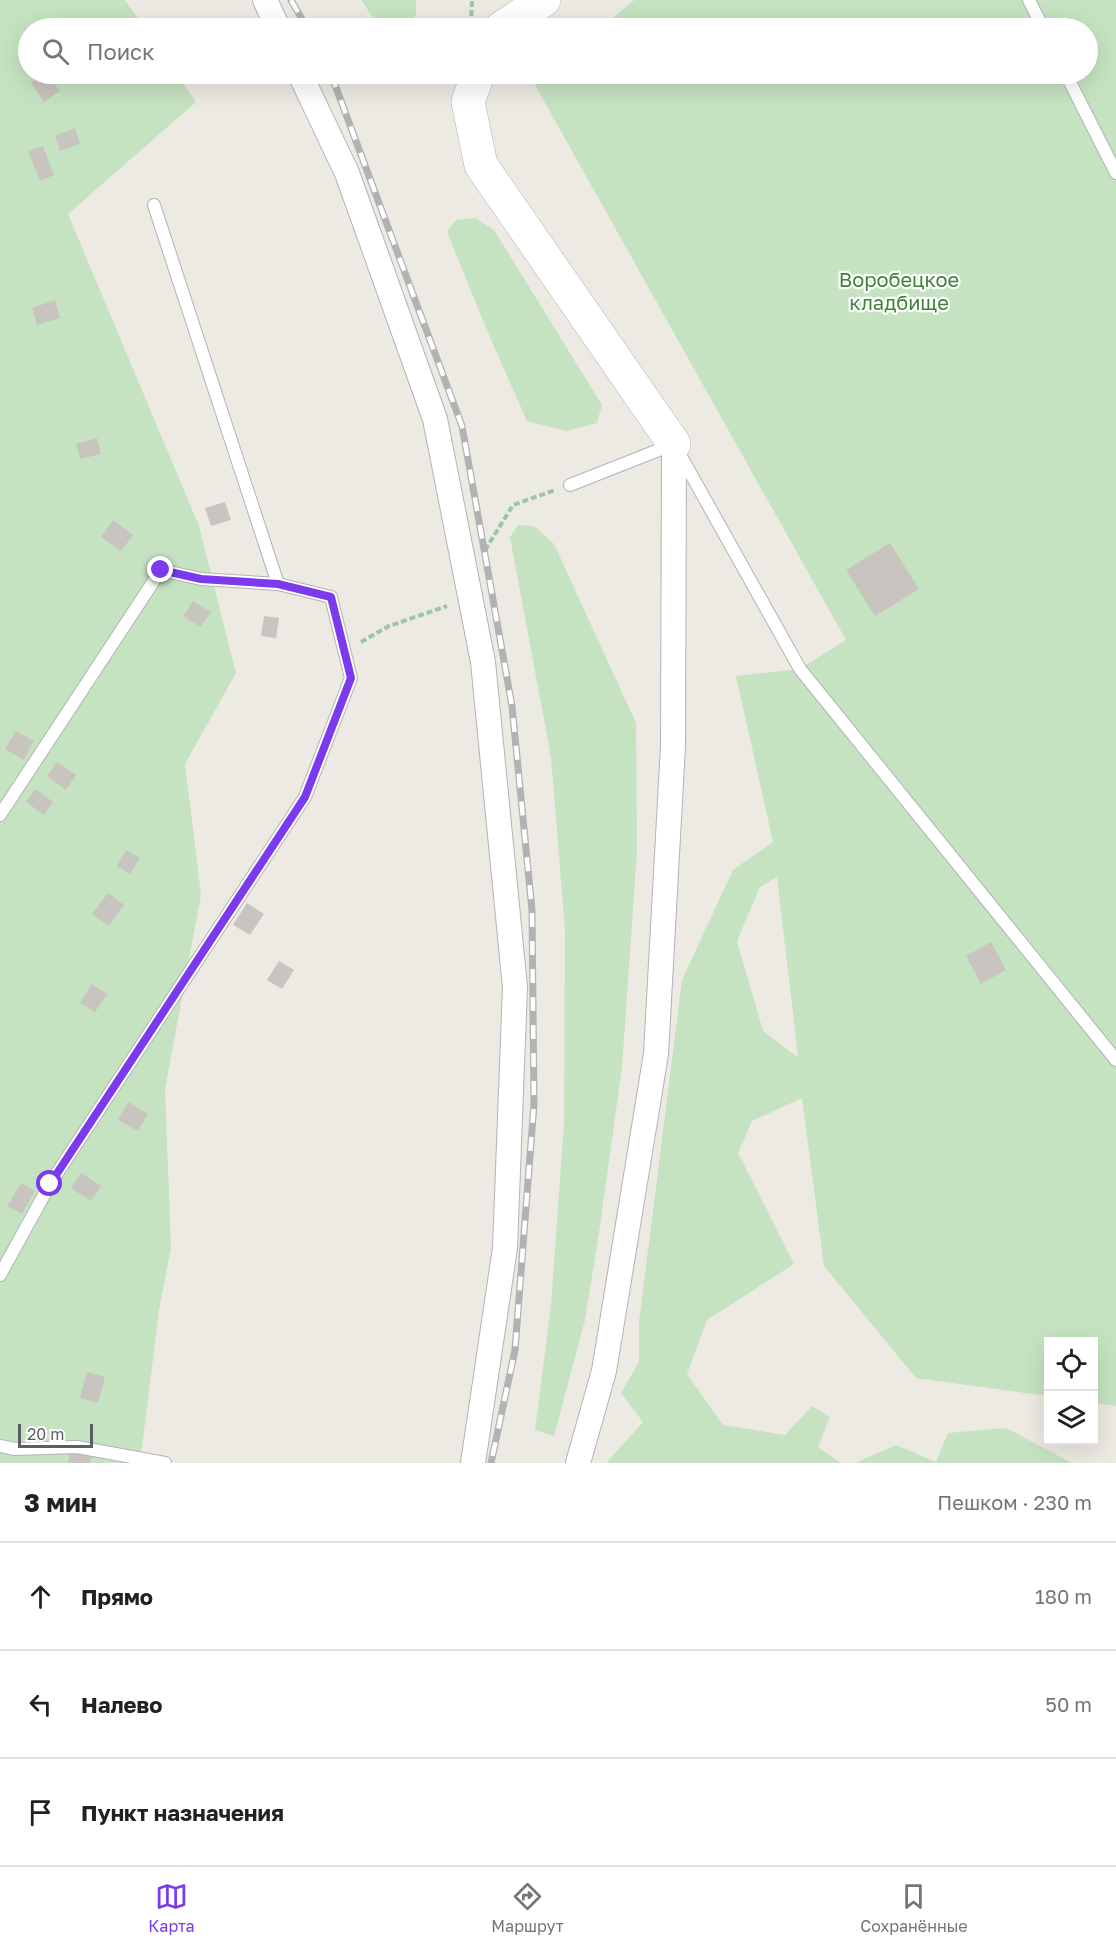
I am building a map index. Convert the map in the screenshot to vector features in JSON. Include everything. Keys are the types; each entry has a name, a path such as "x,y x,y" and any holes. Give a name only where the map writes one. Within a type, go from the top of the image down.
{"street":[{"path":"264,0 273,18"},
{"path":"516,18 544,0"},
{"path":"305,84 347,173 435,419 483,662 515,987 505,1248 473,1463"},
{"path":"474,84 468,102 481,165 674,444 673,746 656,1054 604,1371 578,1463"}],"lane":[{"path":"1029,0 1038,18"},
{"path":"1071,84 1116,173"},
{"path":"154,205 278,584"},
{"path":"570,485 674,444 800,669 1116,1060"},
{"path":"0,815 161,570 201,579 278,584 331,597 351,678 305,797 50,1184 0,1275"},
{"path":"0,1446 15,1449 77,1447 165,1463"}],"path":[{"path":"471,18 472,0"}],"green space":[{"path":"0,0 125,0 138,18 18,18 18,84 183,84 196,102 68,214 199,526 236,673 185,764 201,895 165,1089 171,1248 159,1310 140,1463 0,1463"},
{"path":"361,0 416,0 414,18 373,18"},
{"name":"Воробецкое кладбище","path":"634,0 1116,0 1116,1406 1098,1404 1098,1337 1044,1337 1044,1395 916,1378 824,1266 802,1098 752,1121 738,1153 794,1264 707,1320 687,1374 723,1425 785,1435 812,1406 830,1417 818,1447 841,1463 608,1463 643,1422 621,1393 639,1362 639,1322 682,980 733,870 773,842 736,676 800,669 846,640 535,85 1098,84 1098,18 613,18","holes":["777,877 798,1056 763,1031 737,941 760,887"]},
{"path":"475,218 494,230 602,405 597,423 566,431 527,421 447,232 456,220"},
{"path":"518,525 534,526 554,544 636,723 637,851 622,1067 585,1320 554,1436 535,1430 551,1306 564,1123 565,930 551,757 510,537"},
{"path":"1006,1428 1072,1463 855,1463 896,1445 936,1462 948,1433"}],"building":[{"path":"32,84 55,84 60,91 44,102"},
{"path":"75,128 80,144 60,151 55,136"},
{"path":"43,146 54,175 40,181 28,151"},
{"path":"55,300 60,318 37,325 32,308"},
{"path":"97,438 101,454 80,459 76,444"},
{"path":"225,502 231,520 211,526 205,508"},
{"path":"113,520 133,535 121,551 101,537"},
{"path":"890,543 919,589 875,616 846,570"},
{"path":"193,601 211,612 200,627 183,616"},
{"path":"264,616 279,618 276,638 261,636"},
{"path":"16,731 34,741 24,760 5,749"},
{"path":"57,762 76,775 66,790 47,776"},
{"path":"35,789 53,802 44,815 26,802"},
{"path":"126,850 140,858 130,874 117,866"},
{"path":"108,893 124,905 109,926 92,914"},
{"path":"247,903 264,914 250,935 233,925"},
{"path":"991,942 1006,970 981,984 966,956"},
{"path":"279,961 294,970 282,989 267,980"},
{"path":"92,984 107,994 95,1012 80,1003"},
{"path":"128,1102 148,1114 138,1131 118,1120"},
{"path":"81,1173 101,1186 91,1201 71,1188"},
{"path":"21,1183 35,1191 22,1214 7,1206"},
{"path":"87,1372 105,1377 98,1403 80,1398"},
{"path":"70,1452 92,1455 90,1463 68,1463"}],"railway":[{"path":"291,0 301,18"},
{"path":"335,84 462,426 512,706 532,910 534,1104 515,1350 491,1463"}],"route":[{"path":"50,1184 305,797 351,678 331,597 278,584 201,579 161,570"}]}
